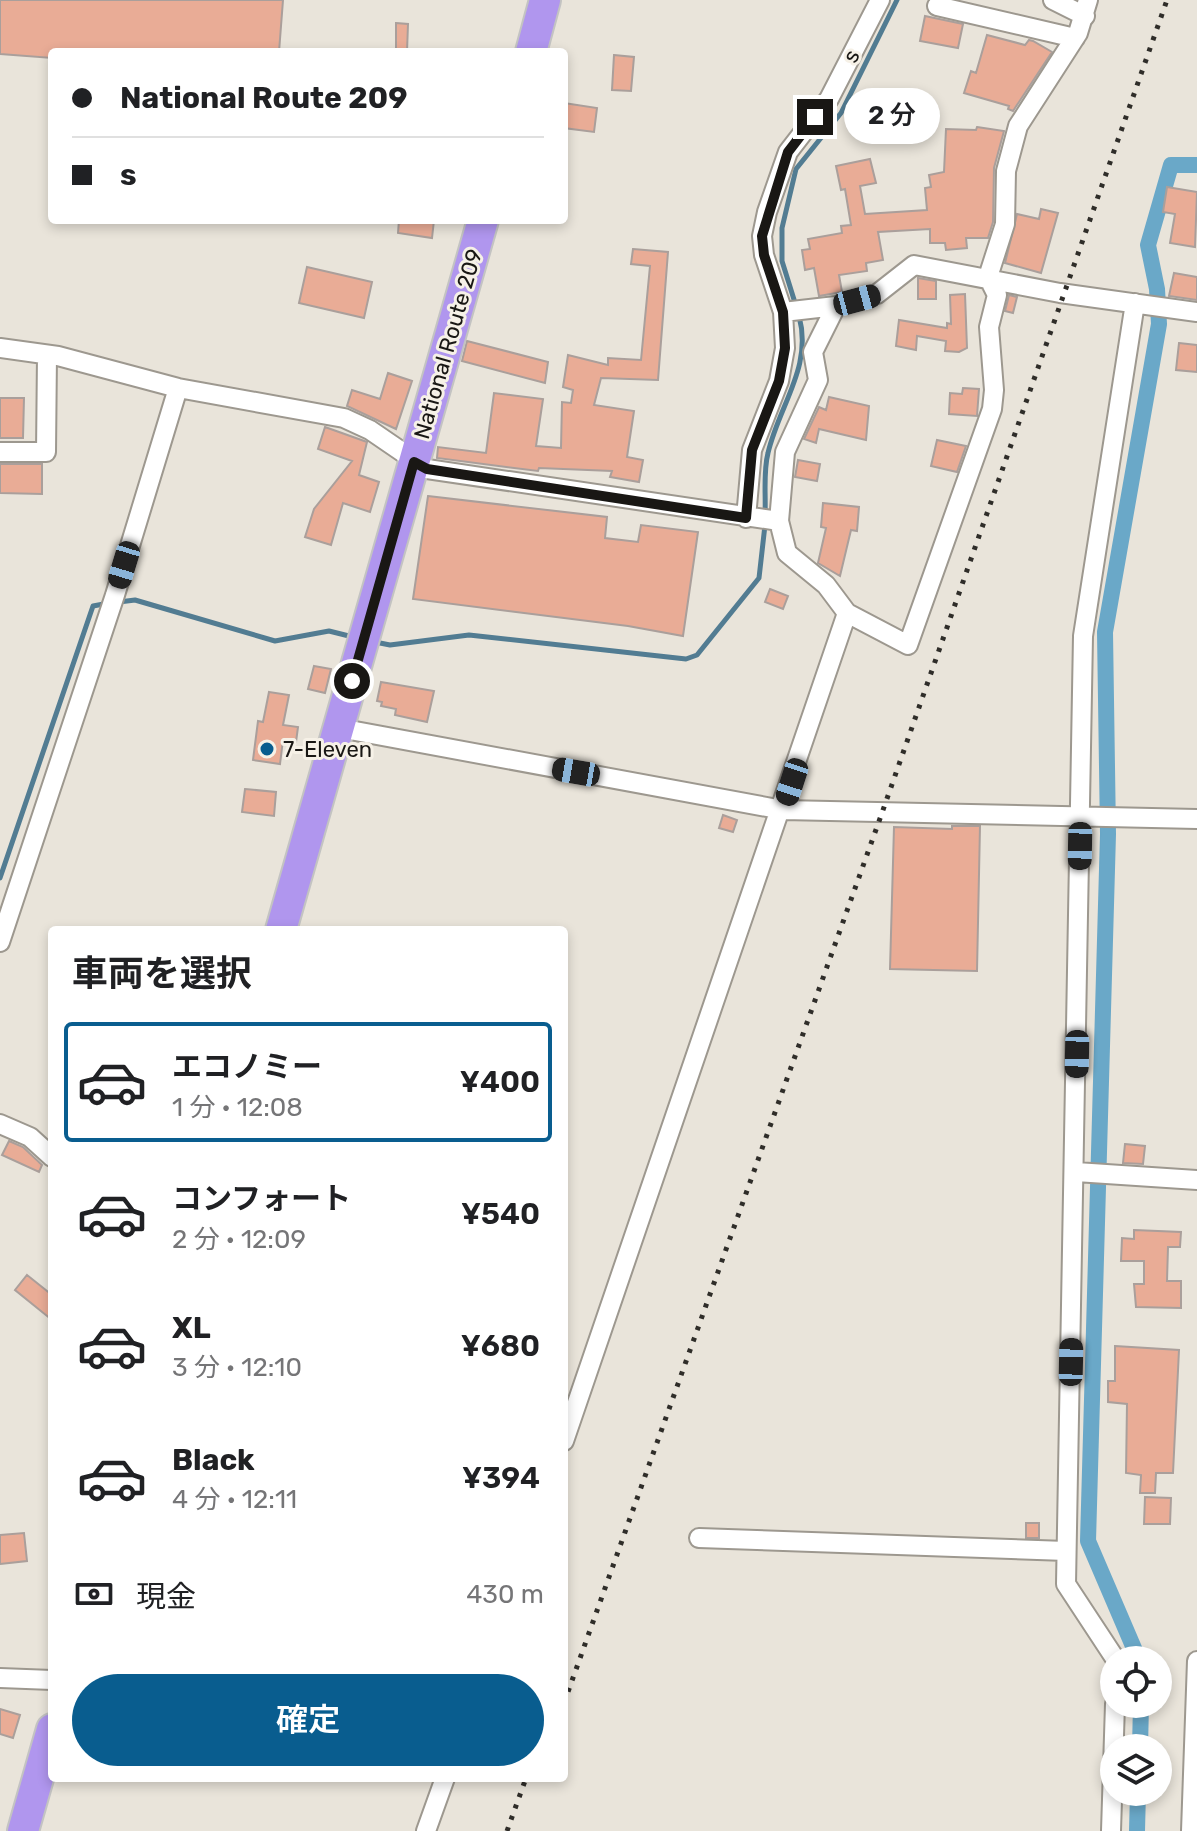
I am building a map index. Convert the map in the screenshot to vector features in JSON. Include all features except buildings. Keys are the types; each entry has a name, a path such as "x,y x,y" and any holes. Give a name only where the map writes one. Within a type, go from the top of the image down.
{"highway":[{"path":"532,48 545,0"},
{"name":"National Route 209","path":"282,926 482,224"},
{"path":"23,1831 48,1743"}],"street":[{"name":"s","path":"763,520 752,450 779,381 785,348 783,312 764,255 762,236 767,212 788,152 829,99 880,0"},
{"path":"0,348 47,355 178,388 344,418 370,430 427,469 763,520 787,553 826,585 847,613 908,645 992,409 994,390 989,327 997,295 988,277 1005,224 1006,171 1018,126 1075,38 1086,8 1053,0"},
{"path":"937,6 1075,38"},
{"path":"783,312 836,306 877,294 914,265 1060,293 1197,312"},
{"path":"1107,1646 1066,1584 1076,1172 1083,636 1135,303"},
{"path":"763,520 785,452 818,380 813,352 836,306"},
{"path":"0,452 46,452 47,355"},
{"path":"1,935 113,602 178,388"},
{"path":"568,1429 783,810 847,613"},
{"path":"339,728 783,810 1197,819"},
{"path":"0,1124 30,1137 48,1153"},
{"path":"1076,1172 1197,1180"},
{"path":"699,1538 1066,1551"},
{"path":"1191,1831 1197,1661"},
{"path":"0,1678 48,1680"},
{"path":"1111,1831 1115,1718"},
{"path":"426,1831 444,1782"}],"waterway":[{"path":"796,306 782,261 782,228 796,169 841,113 897,0"},
{"path":"1133,1646 1088,1541 1108,834 1105,632 1159,324 1157,289 1148,245 1171,165 1197,165"},
{"path":"765,515 768,453 802,352 799,316"},
{"path":"375,642 390,645 469,635 686,659 697,655 759,578 765,525"},
{"path":"119,602 135,600 275,641 329,631 353,637"},
{"path":"0,878 93,606 109,603"},
{"path":"1140,1734 1141,1718"},
{"path":"1137,1831 1138,1806"}],"railway":[{"path":"568,1692 883,810 1167,0"},
{"path":"507,1831 525,1782"}],"place":[{"name":"7-Eleven","path":"267,749"}],"route":[{"path":"352,681 414,462 427,469 746,518 752,450 779,381 785,348 783,312 764,255 762,236 788,152 815,117"}]}
